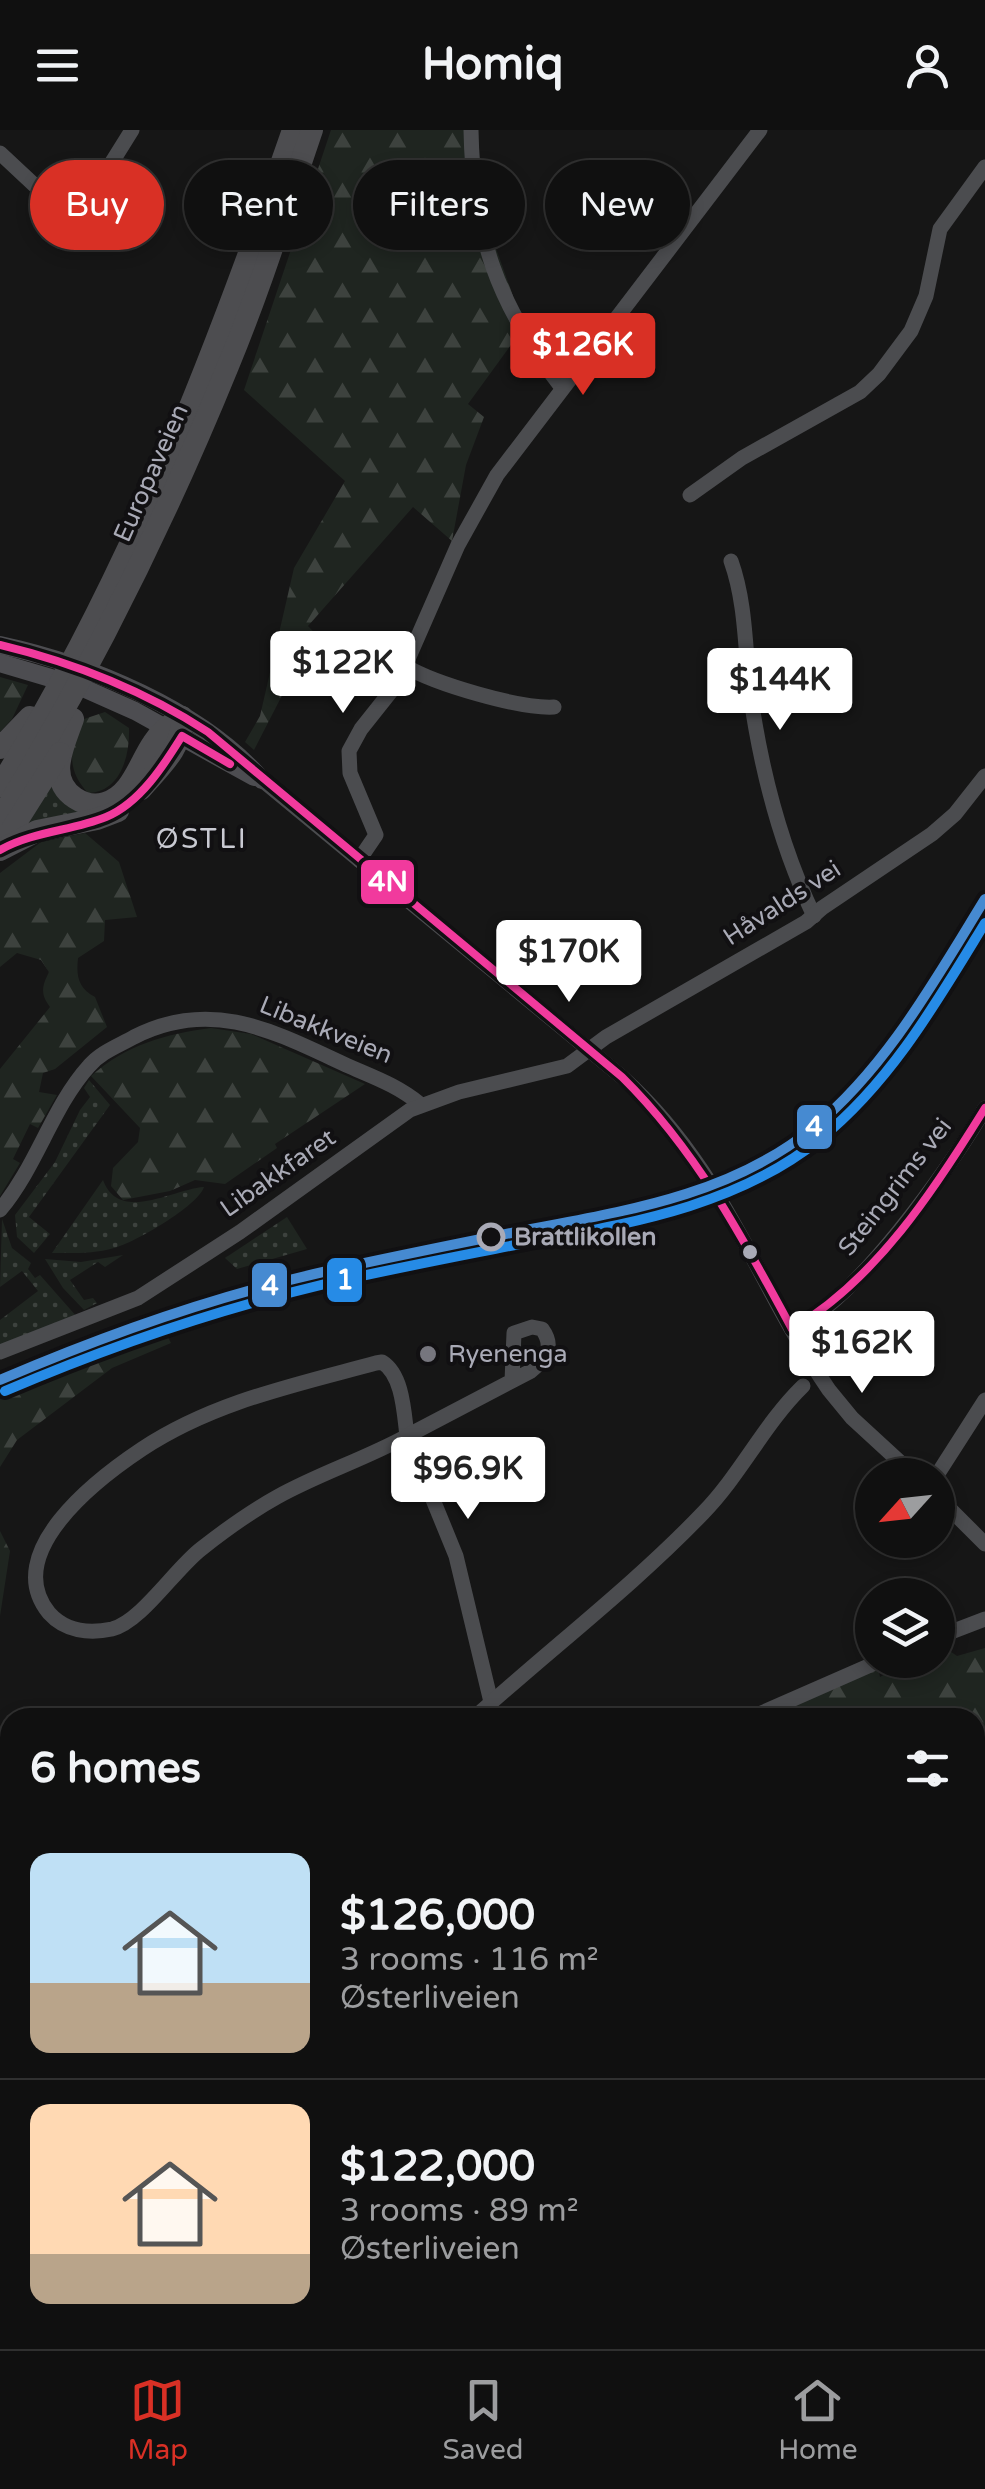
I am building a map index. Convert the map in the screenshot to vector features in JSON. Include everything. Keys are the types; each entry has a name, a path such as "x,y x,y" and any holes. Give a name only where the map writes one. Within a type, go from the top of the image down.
{"highway":[{"name":"Europaveien","path":"0,786 65,676 146,513 242,276 293,130"},
{"name":"Europaveien","path":"0,818 93,661 162,520 230,362 312,130"},
{"path":"93,661 62,750 59,775 66,790 79,800 104,804 122,792 146,760 152,744 177,727"},
{"path":"0,748 65,676"},
{"path":"0,849 37,831 115,813 139,791 177,727"},
{"path":"0,849 62,750"}],"main road":[{"path":"4,655 81,687 139,703 244,760 262,780"}],"street":[{"path":"0,153 60,210 71,213 84,207 132,130"},
{"path":"472,130 477,199 489,258 516,324 562,388"},
{"path":"358,860 376,835 350,772 350,746 405,666 475,510 562,388 760,130"},
{"path":"690,495 742,458 860,392 880,374 912,331 926,296 940,229 985,167"},
{"path":"730,562 740,598 754,722 768,790 786,851 814,916"},
{"path":"405,666 427,677 497,698 540,708 554,707"},
{"name":"Håvalds vei","path":"590,1050 814,916 948,821 985,776"},
{"path":"262,780 645,1098 682,1139 722,1200 818,1374 847,1413 896,1458"},
{"name":"Libakkveien","path":"0,1210 26,1174 78,1079 93,1062 170,1023 227,1020 273,1030 392,1083 420,1104"},
{"name":"Libakkfaret","path":"0,1352 138,1298 240,1232 420,1104 567,1066 590,1050"},
{"name":"Steingrims vei","path":"792,1328 832,1302 908,1218 942,1176 985,1108"},
{"path":"512,1380 407,1436 250,1513 197,1552 128,1622 82,1632 72,1629 48,1612 37,1594 36,1556 64,1514 138,1451 182,1425 268,1390 382,1362 390,1367 398,1386 407,1436 456,1556 491,1708 706,1511 803,1386"},
{"path":"949,1458 985,1400"},
{"path":"955,1514 985,1544"},
{"path":"955,1630 985,1619"},
{"path":"773,1708 855,1672"}],"green space":[{"path":"331,130 474,130 478,160 353,160 353,250 497,250 524,327 468,404 484,417 466,465 452,541 413,507 308,626 337,656 293,674 254,750 245,742 260,716 294,568 345,481 244,390 291,250 333,250 333,160 321,160"},
{"path":"0,677 28,685 12,719 0,732"},
{"path":"105,712 129,728 128,749 116,779 99,791 88,793 73,766 73,748 84,719"},
{"path":"49,779 90,810 21,831"},
{"path":"85,833 119,862 137,917 105,920 104,941 78,958 79,981 95,997 107,1027 55,1069 43,1073 39,1092 57,1095 38,1128 30,1124 13,1159 20,1163 0,1196 0,1069 50,1007 43,990 49,972 41,960 17,953 0,967 0,873 41,842"},
{"path":"211,1028 251,1034 365,1084 275,1144 277,1148 225,1184 195,1180 170,1191 123,1200 111,1186 113,1168 138,1142 140,1128 91,1076 118,1056 147,1043"},
{"path":"89,1080 110,1105 29,1217 50,1234 34,1253 17,1237 15,1215 55,1162 90,1097 84,1088"},
{"path":"103,1180 111,1193 134,1202 204,1187 178,1213 123,1245 91,1252 52,1253"},
{"path":"287,1217 307,1249 237,1269 225,1258"},
{"path":"2,1219 12,1248 31,1263 28,1269 35,1278 40,1275 77,1317 0,1345 0,1320 38,1291 22,1271 0,1287"},
{"path":"123,1255 105,1267 98,1262 70,1280 84,1300 93,1298 97,1303 84,1310 63,1288 45,1259 81,1262"},
{"path":"162,1326 171,1343 112,1368 17,1440 0,1467 0,1398 57,1368"},
{"path":"0,1531 10,1551 0,1616"},
{"path":"985,1648 985,1708 787,1708 855,1678 955,1678 955,1655"}],"transit line":[{"name":"4N","path":"0,645 108,680 159,703 208,732 622,1077 695,1165 792,1329"},
{"name":"4N","path":"0,850 118,811 150,782 182,736 230,764"},
{"name":"4","path":"0,1380 119,1333 240,1293 633,1208 746,1171 813,1128 864,1078 908,1021 985,899"},
{"name":"1","path":"5,1391 122,1345 240,1306 347,1279 644,1219 754,1181 820,1139 869,1092 911,1038 985,923"},
{"name":"4N","path":"792,1329 822,1309 877,1259 924,1201 985,1108"}],"place":[{"name":"Brattlikollen","path":"491,1237"},
{"name":"Ryenenga","path":"428,1354"}],"district":[{"name":"ØSTLI","path":"202,839"}]}
